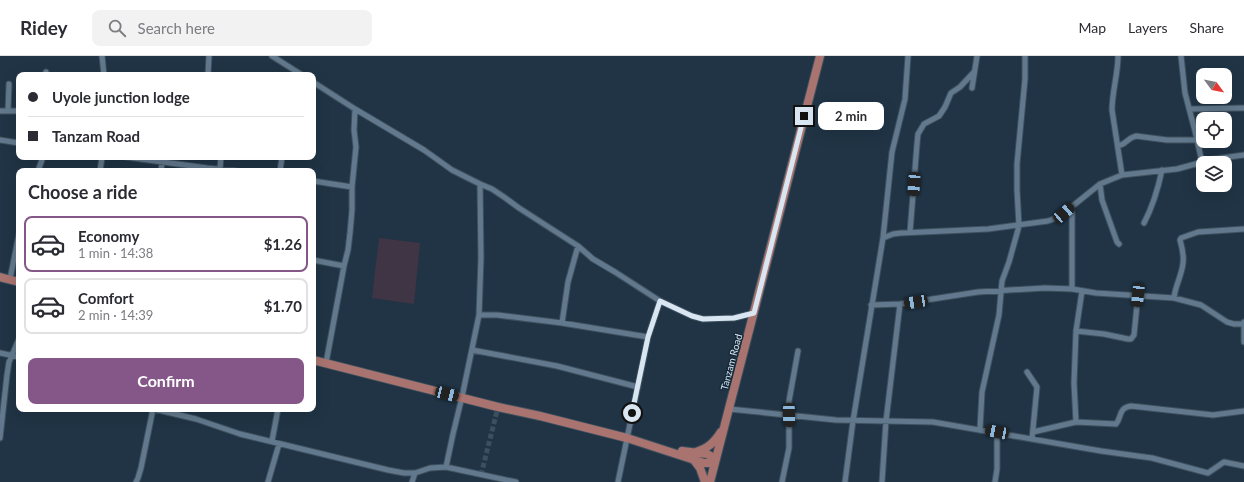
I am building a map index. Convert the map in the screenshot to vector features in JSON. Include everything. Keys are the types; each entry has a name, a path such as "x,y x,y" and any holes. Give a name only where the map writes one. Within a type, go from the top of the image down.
{"highway":[{"name":"Tanzam Road","path":"710,482 820,56"},
{"path":"0,277 16,281"},
{"path":"316,361 627,438 655,448 692,456 707,454 715,461"},
{"path":"692,456 712,444 724,428"},
{"path":"692,456 700,468 705,482"}],"street":[{"path":"102,56 104,72"},
{"path":"208,72 209,56"},
{"path":"272,56 297,72"},
{"path":"845,482 853,420 882,238 892,152 905,99 908,56"},
{"path":"972,88 977,56"},
{"path":"980,429 982,392 999,315 1000,290 1019,226 1017,164 1025,79 1025,56"},
{"path":"1118,56 1118,68 1112,110 1122,175"},
{"path":"1181,56 1185,93 1196,136"},
{"path":"910,232 917,144 920,131 926,122 941,114 951,93 960,87 974,72"},
{"path":"8,111 9,84"},
{"path":"316,84 424,150 452,170 498,193 578,246 593,259 660,301 692,316 703,319 734,318 754,313"},
{"path":"1189,110 1244,108"},
{"path":"326,363 350,233 356,146 354,130 355,109"},
{"path":"0,110 16,111"},
{"path":"1118,146 1136,136 1167,140 1196,140"},
{"path":"0,140 16,143"},
{"path":"1232,157 1244,155"},
{"path":"148,160 212,168"},
{"path":"161,168 162,162"},
{"path":"882,238 893,234 910,232 988,229 1048,221 1056,218 1100,184 1122,175 1187,167 1196,164"},
{"path":"1144,222 1158,192 1162,170"},
{"path":"316,181 352,187"},
{"path":"446,467 479,315 482,258 480,184"},
{"path":"1100,184 1102,200 1119,244"},
{"path":"1072,206 1072,289"},
{"path":"1174,298 1174,291 1184,260 1180,240 1181,238 1198,232 1244,229"},
{"path":"562,323 568,282 578,246"},
{"path":"10,279 16,249"},
{"path":"316,261 344,266"},
{"path":"871,304 900,304 978,292 1046,288 1174,298 1201,305 1227,322 1244,323 1244,342"},
{"path":"1076,422 1074,383 1076,331 1082,291"},
{"path":"1076,331 1131,339 1134,335 1138,295"},
{"path":"618,482 648,337 660,301"},
{"path":"882,482 886,421 900,304"},
{"path":"479,315 497,315 562,323 648,337"},
{"path":"0,438 2,427 2,392 9,362 16,346"},
{"path":"472,350 557,366 638,387"},
{"path":"782,482 789,448 790,394 798,351"},
{"path":"0,353 16,357"},
{"path":"1027,372 1037,387 1032,439"},
{"path":"1033,432 1076,422 1116,424 1118,423 1123,409 1130,406 1213,415 1244,411"},
{"path":"728,409 821,419 933,422 1100,451 1152,458 1208,473 1224,462 1244,466"},
{"path":"136,482 141,468 153,412"},
{"path":"167,412 196,419 240,434 388,470 404,473 415,473 430,468 446,467 516,482"},
{"path":"272,441 277,412"},
{"path":"995,482 997,469 997,432"},
{"path":"268,482 279,444"},
{"path":"412,482 415,473"}],"shaded area":[{"path":"379,238 420,243 414,304 372,298"}],"tunnel":[{"path":"481,475 498,407"}],"route":[{"path":"632,413 648,337 660,301 692,316 703,319 734,318 754,313 804,116"}]}
